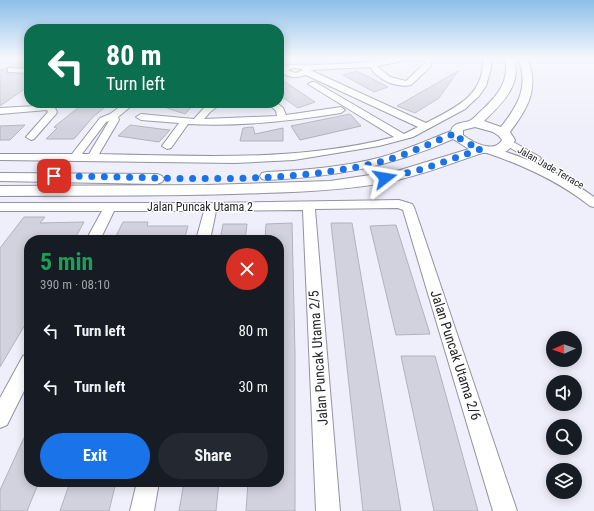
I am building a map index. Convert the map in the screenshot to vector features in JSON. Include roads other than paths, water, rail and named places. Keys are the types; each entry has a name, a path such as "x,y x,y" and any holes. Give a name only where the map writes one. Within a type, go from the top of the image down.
{"street":[{"path":"309,82 403,137"},
{"path":"331,82 426,127"},
{"path":"397,82 408,82"},
{"path":"0,157 217,161 278,159 336,152 403,137 426,127 457,111 475,97 483,82"},
{"path":"475,124 505,91 509,82"},
{"path":"0,191 188,192 355,183 385,178 423,169 485,149 502,148 506,145 505,138 527,95 528,82"},
{"path":"0,111 35,108"},
{"path":"31,137 53,112 51,108"},
{"path":"74,158 103,120 113,116 124,108"},
{"path":"196,122 210,108"},
{"path":"278,108 280,110 282,119"},
{"path":"141,118 185,122 282,119 341,110"},
{"path":"92,158 114,120 113,116"},
{"path":"167,146 185,122"},
{"path":"0,177 193,180 300,174 372,164 406,154 456,133 457,129 461,126 475,124 490,126 505,138"},
{"path":"456,133 462,141 485,149"},
{"name":"Jalan Jade Terrace","path":"505,138 527,155 573,179 594,193"},
{"name":"Jalan Jade Terrace","path":"485,149 520,160 540,169 564,183 594,204"},
{"name":"Jalan Puncak Utama 2","path":"5,207 211,207 399,204"},
{"name":"Jalan Puncak Utama 2/6","path":"399,204 408,207 410,210 505,511"},
{"name":"Jalan Puncak Utama 2/5","path":"309,206 328,511"},
{"path":"0,219 5,207"},
{"path":"96,235 110,207"},
{"path":"204,235 211,207"},
{"path":"0,418 24,372"},
{"path":"142,511 147,487"}]}
